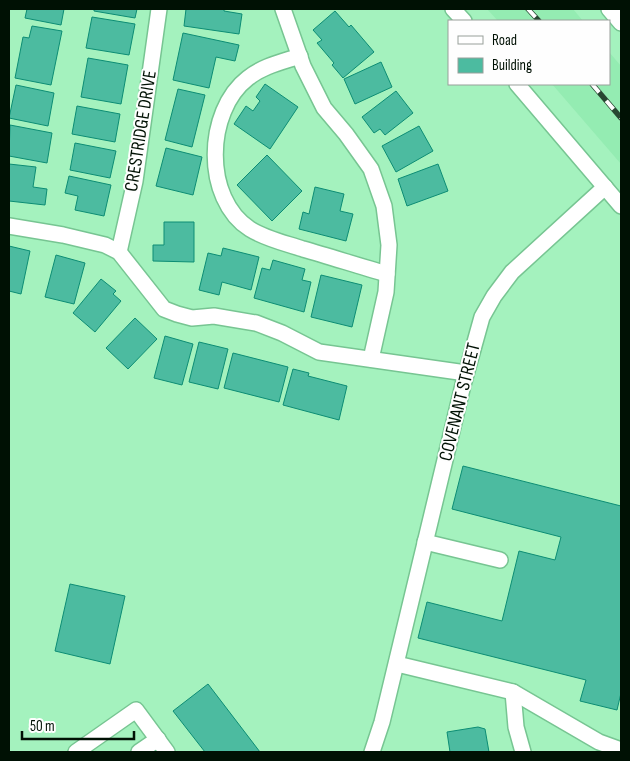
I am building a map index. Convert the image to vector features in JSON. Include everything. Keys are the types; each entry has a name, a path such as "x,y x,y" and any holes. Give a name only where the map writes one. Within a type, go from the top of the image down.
{"street":[{"name":"CRESTRIDGE DRIVE","path":"119,252 135,181 159,9"},
{"path":"283,9 300,56 324,108 346,134 371,169 384,206 389,245 386,292 371,359"},
{"path":"453,9 463,20"},
{"path":"609,9 621,23"},
{"path":"300,56 267,66 247,78 233,94 217,130 215,149 216,174 219,183 236,217 249,228 270,239 387,274"},
{"path":"518,85 621,206"},
{"name":"COVENANT STREET","path":"372,752 397,664 466,373 482,317 494,296 512,272 606,187"},
{"path":"9,226 105,245 119,252 164,309 192,318 214,316 256,323 319,352 466,373"},
{"path":"426,542 500,560"},
{"path":"397,664 513,692 599,742 621,751"},
{"path":"513,692 516,727 523,752"},
{"path":"76,752 136,710 168,752"},
{"path":"139,752 158,739"}],"shaded area":[{"path":"487,9 573,9 582,20 497,20"},
{"path":"610,53 621,66 621,164 553,85 610,85"}],"building":[{"path":"27,9 64,9 61,25 25,18"},
{"path":"94,9 137,9 135,18 94,11"},
{"path":"186,9 224,9 224,11 242,14 239,34 184,26"},
{"path":"335,11 349,27 351,25 374,52 343,78 332,65 334,63 317,43 322,40 313,30"},
{"path":"92,17 135,24 129,55 86,48"},
{"path":"32,26 62,31 51,85 15,78 23,37 29,38"},
{"path":"183,33 239,45 235,61 216,57 209,88 173,80"},
{"path":"88,58 128,65 121,104 81,97"},
{"path":"381,62 392,87 355,104 344,79"},
{"path":"265,84 298,107 270,149 234,124 246,106 253,111 260,101 256,97"},
{"path":"16,85 54,93 48,126 9,118"},
{"path":"178,89 205,95 192,147 165,140"},
{"path":"396,91 413,113 385,135 380,129 374,133 362,117"},
{"path":"77,106 120,114 115,142 72,134"},
{"path":"10,125 52,133 47,163 9,156"},
{"path":"419,126 433,151 396,172 382,146"},
{"path":"75,143 116,151 110,178 70,170"},
{"path":"166,148 202,157 193,195 156,186"},
{"path":"267,155 302,191 272,221 237,185"},
{"path":"9,164 36,167 33,187 47,189 45,205 9,201"},
{"path":"438,164 448,191 407,206 398,179"},
{"path":"69,176 111,185 104,216 75,210 78,196 65,193"},
{"path":"315,187 344,194 340,211 353,214 346,241 299,229 303,212 309,214"},
{"path":"164,222 194,222 194,262 153,261 153,245 164,245"},
{"path":"9,246 30,251 21,294 9,291"},
{"path":"223,248 259,257 251,290 222,282 219,295 199,290 208,253 221,256"},
{"path":"56,255 85,263 74,304 45,297"},
{"path":"273,260 305,269 302,280 311,282 304,312 254,298 262,268 270,270"},
{"path":"321,275 362,285 352,327 311,317"},
{"path":"101,279 116,291 113,294 121,301 95,332 73,313"},
{"path":"135,318 157,339 128,369 106,348"},
{"path":"165,336 193,344 182,385 154,378"},
{"path":"199,342 228,349 218,389 189,382"},
{"path":"233,353 288,367 279,402 224,388"},
{"path":"293,369 309,373 308,376 347,386 339,420 283,405"},
{"path":"463,466 621,506 621,693 617,710 580,701 586,680 418,638 427,602 502,621 519,551 555,560 561,537 452,509"},
{"path":"70,584 125,596 110,664 55,651"},
{"path":"208,684 260,752 205,752 173,711"},
{"path":"478,727 485,729 489,752 450,752 447,732"}],"railway":[{"path":"528,9 538,20"},
{"path":"593,85 621,118"}]}
